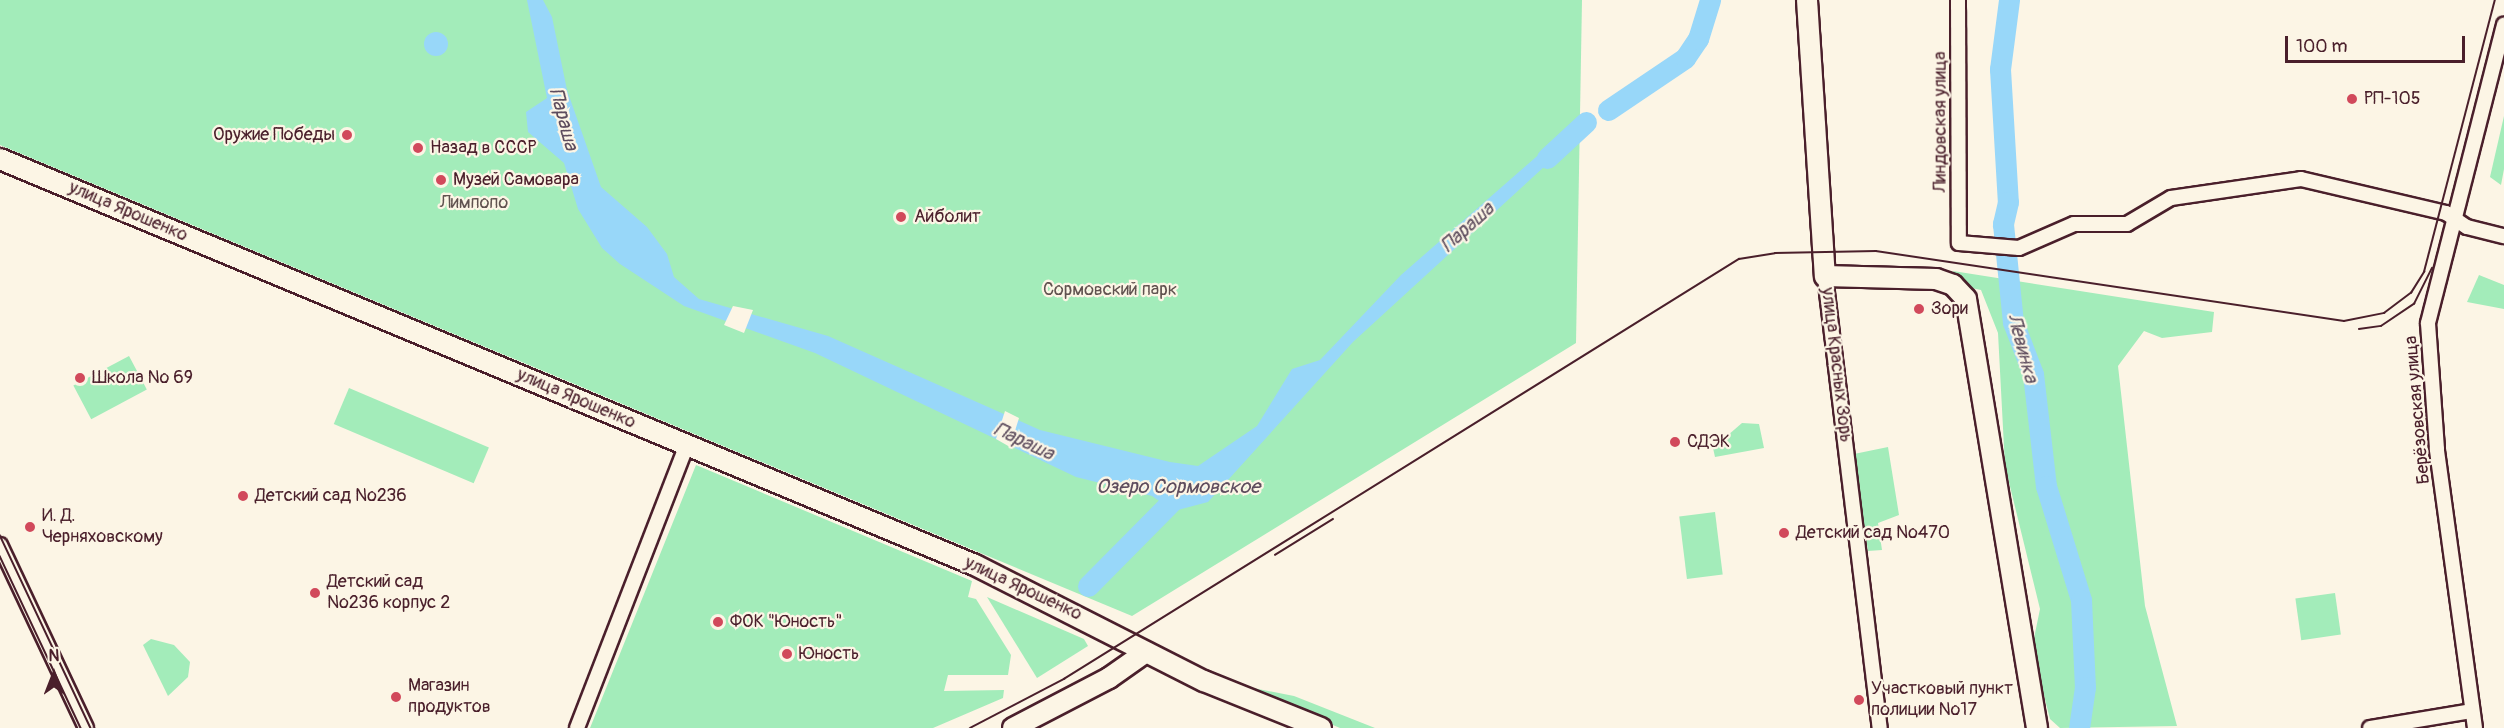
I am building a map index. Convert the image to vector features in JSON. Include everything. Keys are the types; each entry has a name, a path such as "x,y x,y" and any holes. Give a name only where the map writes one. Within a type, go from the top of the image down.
{"main road":[{"name":"улица Красных Зорь","path":"1807,0 1825,276"},
{"name":"улица Ярошенко","path":"0,159 687,444 1027,588 1146,652 1321,728"},
{"path":"1825,276 1925,278 1953,285 1966,299 2037,728"},
{"path":"1013,728 1109,678 1146,652"}],"street":[{"name":"Линдовская улица","path":"1958,0 1959,243 2019,249 2074,224 2127,224 2171,198 2301,179 2456,220"},
{"name":"Берёзовская улица","path":"2475,728 2427,357 2428,323 2504,25"},
{"path":"2456,220 2504,236"},
{"name":"улица Красных Зорь","path":"1825,276 1880,728"},
{"path":"577,728 687,444"},
{"path":"0,545 86,728"},
{"path":"2370,728 2472,711"}],"green space":[{"name":"Сормовский парк","path":"0,0 1582,0 1576,343 1132,616 0,145"},
{"path":"2504,116 2504,169 2501,185 2490,177"},
{"path":"1953,271 2214,312 2212,332 2162,338 2144,331 2118,366 2145,606 2177,726 2060,728 2050,719 2032,648 2040,609 2005,466 1998,333 1981,290 1962,286"},
{"path":"2479,275 2504,285 2504,309 2467,302"},
{"path":"129,356 147,390 91,419 73,386"},
{"path":"349,388 489,447 474,483 334,424"},
{"path":"1742,423 1759,424 1764,448 1715,457 1713,448"},
{"path":"1888,447 1899,515 1878,523 1882,550 1868,551 1854,454"},
{"name":"Юность","path":"696,465 972,581 968,597 976,599 1011,655 1008,675 948,675 944,691 1004,690 1003,698 933,728 590,728"},
{"path":"1715,512 1723,575 1687,579 1679,516"},
{"path":"2335,593 2341,635 2301,640 2295,599"},
{"path":"987,597 1084,639 1088,646 1037,678"},
{"path":"151,639 174,645 190,662 188,677 168,696 143,645"},
{"path":"1238,685 1294,696 1375,728 1340,728"}],"water":[{"name":"Озеро Сормовское","path":"527,0 543,0 552,17 567,90 601,187 647,227 667,254 674,277 699,299 828,336 1040,430 1170,462 1198,466 1257,426 1292,369 1320,360 1401,275 1567,130 1568,145 1353,342 1208,502 1174,511 1152,496 1076,477 815,353 684,306 620,264 602,248 578,209 564,163 528,132 526,112 547,98"},
{"path":"436,32 445,35 448,44 445,53 436,56 427,53 424,44 427,35"}],"pier":[{"path":"733,306 753,310 744,333 724,325"},
{"path":"1005,411 1019,418 1010,447 996,439"}],"waterway":[{"name":"Параша","path":"1608,110 1685,58 1698,39 1710,0"},
{"name":"Левинка","path":"2009,0 2000,69 2008,202 2003,224 2013,322 2033,374 2046,486 2081,600 2085,687 2079,728"},
{"name":"Параша","path":"1547,158 1586,122"},
{"path":"1088,586 1186,487"}],"tram line":[{"path":"970,728 1064,679 1739,259 1775,253 1876,251 2344,321 2384,313 2411,293 2424,272 2495,0"},
{"path":"2359,329 2381,326 2414,304 2432,268"},
{"path":"1275,555 1333,519"},
{"path":"0,535 91,728"},
{"path":"0,556 81,728"}],"place":[{"name":"РП-105","path":"2352,99"},
{"name":"Оружие Победы","path":"347,135"},
{"name":"Назад в СССР","path":"418,148"},
{"name":"Музей Самовара","path":"441,180"},
{"name":"Айболит","path":"901,217"},
{"name":"Зори","path":"1919,309"},
{"name":"Школа № 69","path":"80,378"},
{"name":"СДЭК","path":"1675,442"},
{"name":"Детский сад №236","path":"243,496"},
{"name":"И. Д. Черняховскому","path":"30,527"},
{"name":"Детский сад №470","path":"1784,533"},
{"name":"Детский сад №236 корпус 2","path":"315,593"},
{"name":"ФОК \"Юность\"","path":"718,622"},
{"name":"Юность","path":"787,654"},
{"name":"Магазин продуктов","path":"396,697"},
{"name":"Участковый пункт полиции №17","path":"1859,700"}],"park label":[{"name":"Лимпопо","path":"474,203"}]}
